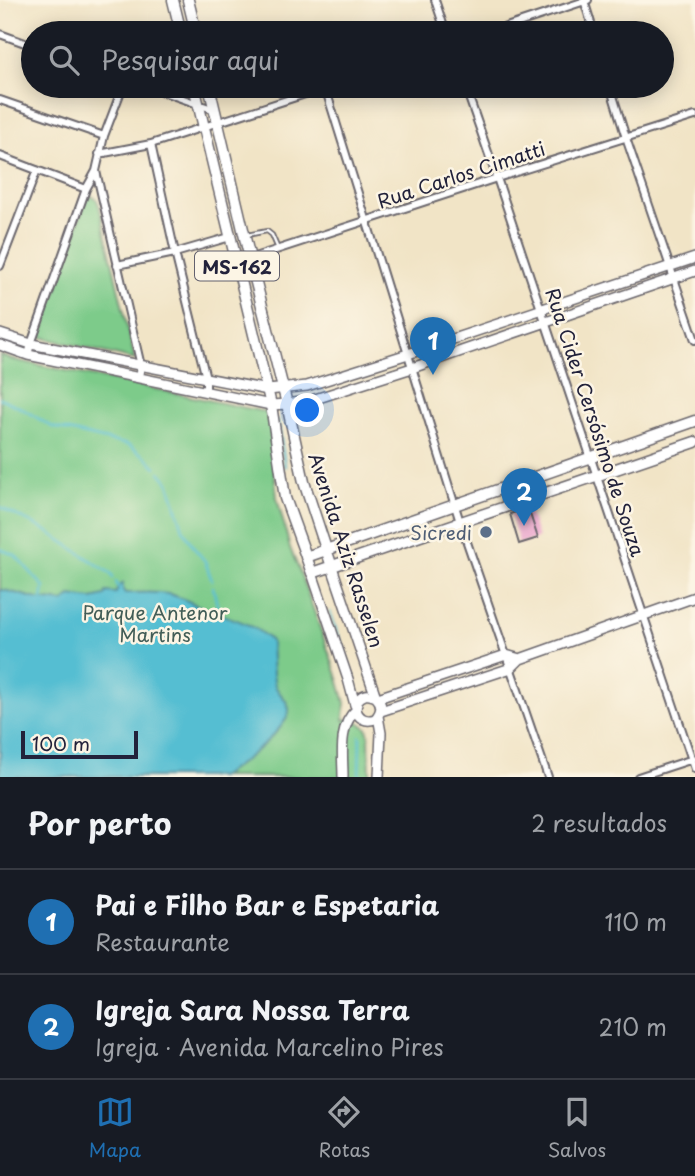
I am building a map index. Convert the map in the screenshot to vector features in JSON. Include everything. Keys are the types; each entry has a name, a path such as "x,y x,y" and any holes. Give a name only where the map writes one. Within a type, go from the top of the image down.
{"main road":[{"path":"173,0 178,21"},
{"path":"188,0 193,21"},
{"name":"Avenida Aziz Rasselen","path":"197,98 211,125 244,235 284,390 304,482 381,704 379,777"},
{"name":"Avenida Aziz Rasselen","path":"212,98 215,110 211,125 230,237 268,390 285,498 348,679 355,708"},
{"path":"0,334 31,344 141,366 268,390 284,390 307,386 408,354 695,258"},
{"path":"0,345 28,355 271,405 287,404 312,400 412,368 695,271"},
{"path":"306,557 695,421"},
{"path":"312,573 695,442"},
{"path":"355,708 361,718 370,720 380,713 511,668 520,659 695,597"},
{"path":"343,777 346,721 363,695 377,697 506,655 520,659"},
{"path":"491,660 496,673"}],"street":[{"path":"435,0 442,21"},
{"path":"524,21 586,0 591,21"},
{"path":"0,34 21,42"},
{"path":"118,98 104,136 96,172 141,366 139,377"},
{"path":"181,98 215,110"},
{"path":"99,154 150,144 292,98"},
{"path":"331,98 460,522 548,777"},
{"name":"Rua Cider Cersósimo de Souza","path":"468,98 498,178 695,769"},
{"path":"614,98 695,340"},
{"path":"0,100 104,136"},
{"name":"Rua Carlos Cimatti","path":"236,263 695,116"},
{"path":"150,144 206,378 206,391"},
{"path":"0,156 86,188"},
{"path":"0,266 37,170"},
{"path":"28,355 86,188 96,172"},
{"path":"117,265 175,253 230,237"},
{"path":"638,777 693,759"}],"lane":[{"path":"244,235 267,231 272,235 278,250"}],"green space":[{"path":"89,195 96,198 99,205 135,360 41,337"},
{"name":"Parque Antenor Martins","path":"0,355 266,412 277,498 290,548 338,678 345,703 344,720 353,718 367,728 370,777 0,777"}],"water":[{"path":"123,583 125,593 173,595 257,629 271,641 274,681 288,705 287,717 261,747 220,777 0,777 0,590 64,602 71,596 92,599 105,596 106,592 116,593"}],"building":[{"path":"528,508 538,538 519,544 510,514"}],"waterway":[{"path":"0,398 52,427 128,445 156,467"},
{"path":"278,419 285,467"},
{"path":"160,472 169,483 183,529 205,561 212,581"},
{"path":"0,507 45,530 110,573 113,578"},
{"path":"0,549 15,555 44,587 42,600"},
{"path":"116,582 118,587"},
{"path":"213,587 219,614"},
{"path":"330,612 356,685"},
{"path":"359,777 360,736"}],"place":[{"name":"Pai e Filho Bar e Espetaria","path":"433,375"},
{"name":"Igreja Sara Nossa Terra","path":"524,526"},
{"name":"Sicredi","path":"486,532"}]}
